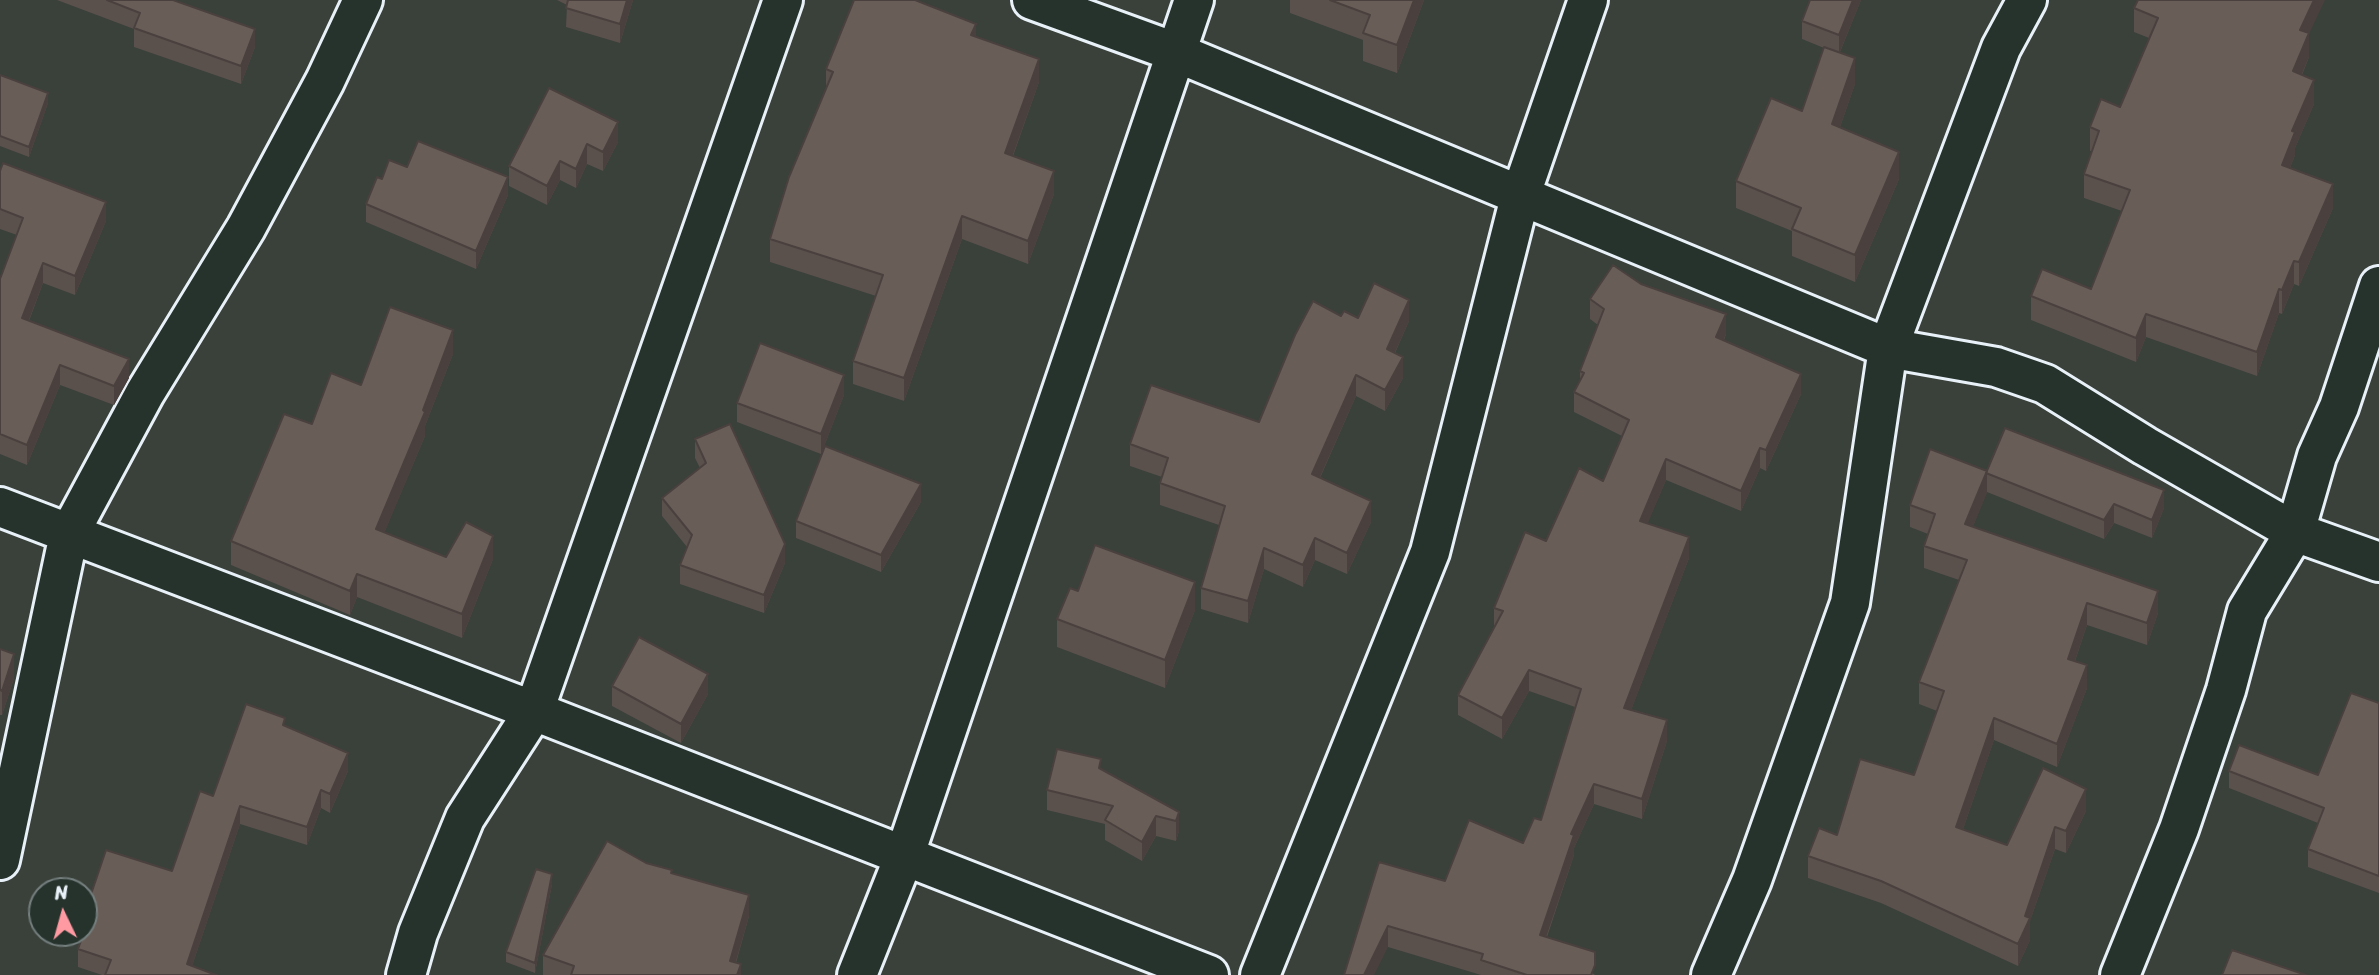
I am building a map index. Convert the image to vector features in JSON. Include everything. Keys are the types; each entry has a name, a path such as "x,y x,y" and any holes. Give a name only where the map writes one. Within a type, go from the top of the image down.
{"street":[{"path":"0,860 69,534 145,393 246,228 325,81 363,0"},
{"path":"406,975 418,933 465,818 534,711 783,0"},
{"path":"1032,0 1175,52 1888,348 1996,367 2045,384 2145,446 2295,532 2379,562"},
{"path":"857,975 904,857 1194,0"},
{"path":"1260,975 1430,552 1520,197 1588,0"},
{"path":"1711,975 1752,880 1850,603 1888,348 2001,48 2026,0"},
{"path":"2120,975 2179,829 2226,690 2247,611 2295,532 2317,456 2339,407 2379,286"},
{"path":"0,508 534,711 1209,975"}],"building":[{"path":"107,0 173,0 255,29 241,66 134,28 140,13"},
{"path":"568,0 627,0 620,24 566,8"},
{"path":"854,0 915,0 976,24 971,35 1039,59 1005,153 1054,171 1028,241 962,216 904,378 853,361 883,275 770,239 789,177 833,72 826,69"},
{"path":"1330,0 1414,0 1397,45 1363,33 1370,15"},
{"path":"1810,0 1853,0 1839,35 1802,21"},
{"path":"2138,0 2314,0 2300,30 2309,33 2293,71 2314,80 2292,131 2295,132 2282,165 2333,184 2299,262 2294,261 2282,290 2279,289 2257,352 2146,314 2136,338 2031,296 2042,269 2091,289 2130,190 2084,174 2099,131 2090,127 2101,99 2120,107 2158,18 2134,8"},
{"path":"1824,47 1855,58 1832,124 1899,152 1855,255 1792,229 1801,208 1736,181 1771,98 1802,111"},
{"path":"0,75 48,93 29,147 0,136"},
{"path":"549,88 618,122 603,152 587,144 576,169 560,161 547,186 509,166"},
{"path":"418,141 508,177 476,251 366,204 377,177 382,179 389,160 407,167"},
{"path":"3,163 106,202 75,276 43,263 22,318 129,359 114,386 60,365 27,445 0,434 0,279 23,218 0,209 0,171"},
{"path":"1613,265 1641,284 1726,314 1716,337 1801,374 1766,450 1760,448 1741,491 1666,459 1640,521 1689,537 1624,708 1667,720 1642,799 1594,784 1571,834 1574,835 1540,935 1595,952 1595,965 1591,975 1527,975 1481,960 1483,954 1388,926 1364,975 1344,975 1379,862 1445,881 1469,820 1523,843 1534,818 1541,820 1581,689 1529,670 1502,718 1458,695 1503,611 1494,608 1525,532 1546,541 1579,468 1603,481 1629,420 1574,392 1584,373 1580,371 1604,309 1590,299"},
{"path":"1374,283 1409,300 1387,349 1403,357 1385,390 1356,375 1312,474 1371,501 1347,553 1315,538 1303,565 1264,548 1248,601 1201,588 1225,506 1160,483 1168,458 1130,444 1151,385 1259,422 1295,335 1313,301 1341,316 1344,311 1358,318"},
{"path":"390,307 453,330 423,410 425,412 376,529 446,557 466,522 493,536 462,614 357,574 350,591 231,541 284,414 312,424 331,373 361,385"},
{"path":"760,343 844,375 821,434 737,403"},
{"path":"730,424 785,544 764,595 680,565 692,535 662,498 706,463 695,439"},
{"path":"2005,428 2164,490 2152,520 2114,504 2104,520 1986,473"},
{"path":"825,446 921,484 881,555 796,521"},
{"path":"1930,449 1987,471 1965,524 2158,591 2147,623 2087,603 2068,659 2087,665 2057,744 1994,718 1956,827 2007,845 2043,768 2086,789 2066,831 2055,827 2025,916 2030,918 2018,944 1881,881 1808,856 1819,828 1837,835 1860,759 1914,775 1944,691 1919,682 1967,560 1924,546 1935,514 1910,505"},
{"path":"1095,545 1195,582 1165,660 1057,619 1070,588 1078,591"},
{"path":"639,637 708,674 681,724 612,686"},
{"path":"0,649 14,654 2,691 0,690"},
{"path":"2351,693 2379,703 2379,876 2308,849 2324,808 2229,771 2239,745 2318,775"},
{"path":"246,704 285,718 283,725 348,753 330,794 321,790 307,827 240,806 187,964 216,975 105,975 111,960 78,949 98,947 97,877 106,850 172,871 200,791 213,796"},
{"path":"1057,749 1101,759 1099,768 1179,812 1176,821 1156,816 1142,842 1105,820 1113,806 1047,790"},
{"path":"607,841 646,863 672,870 671,873 749,895 730,961 741,964 737,975 571,975 574,966 543,955"},
{"path":"536,869 552,874 535,963 506,952"},
{"path":"2232,950 2306,975 2222,975"}]}
